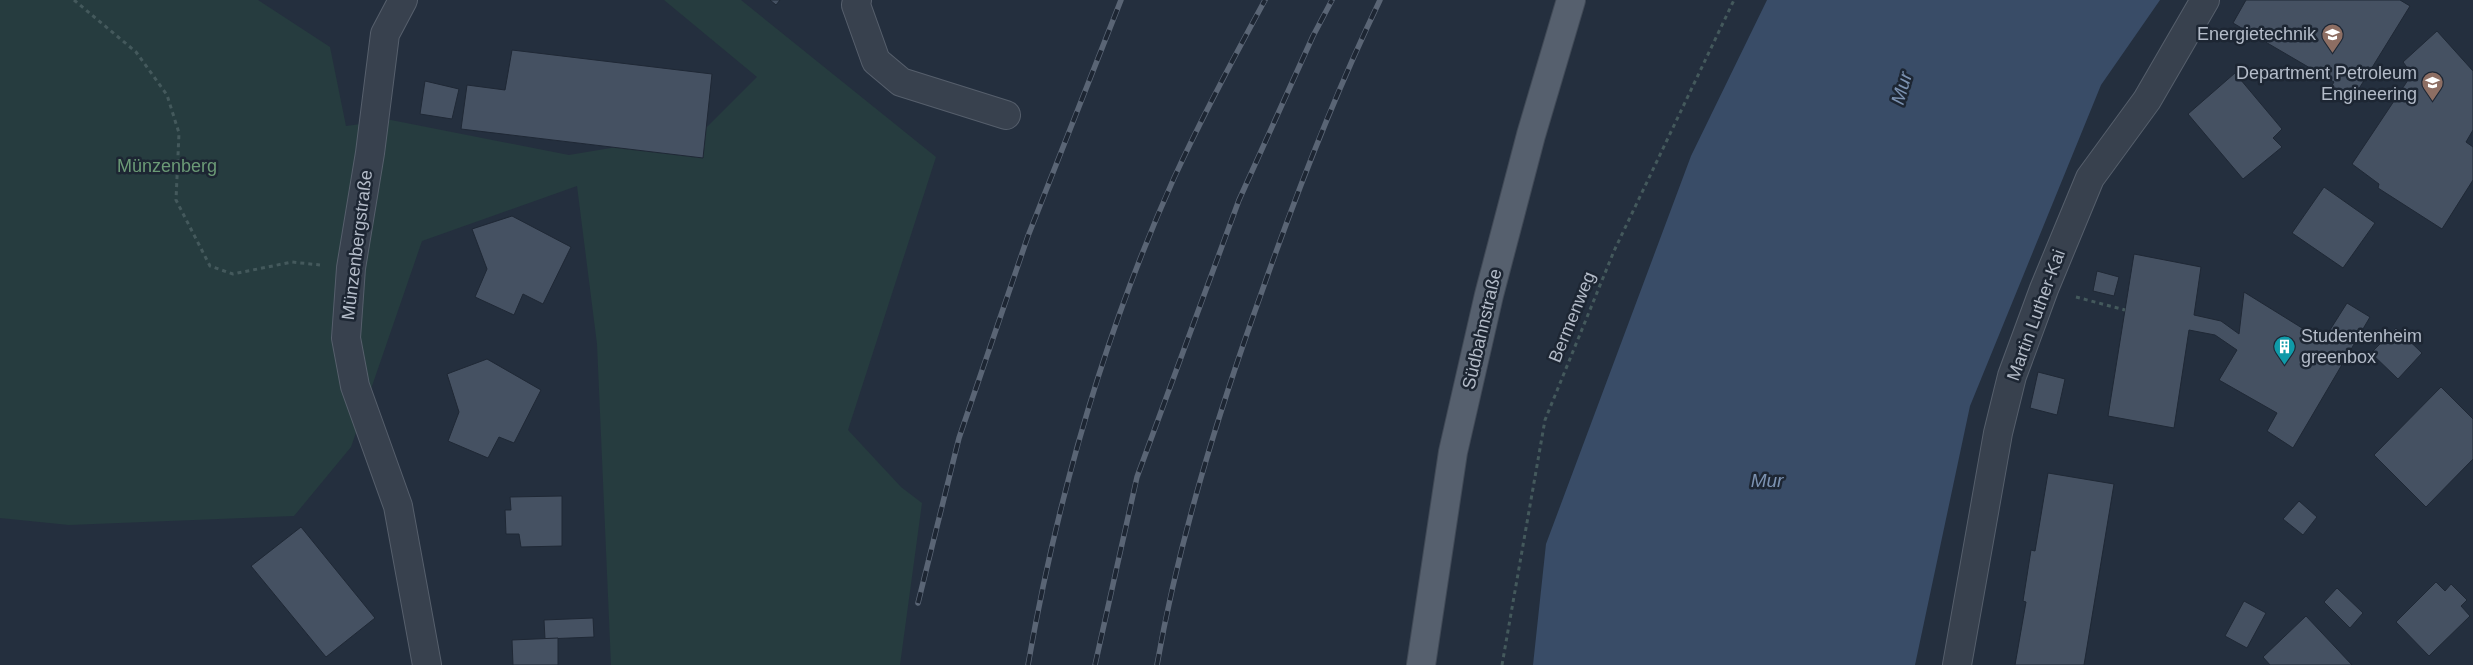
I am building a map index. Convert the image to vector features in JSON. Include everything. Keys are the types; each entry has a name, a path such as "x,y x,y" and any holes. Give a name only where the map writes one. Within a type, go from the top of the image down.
{"main road":[{"name":"Südbahnstraße","path":"1421,665 1457,434 1489,295 1528,144 1571,0"}],"street":[{"name":"Münzenbergstraße","path":"403,0 385,34 370,152 351,268 346,338 355,386 398,506 427,665"},
{"path":"857,0 856,5 876,60 901,82 1006,115"},
{"name":"Martin Luther-Kai","path":"1957,665 2000,424 2012,376 2044,289 2090,178 2147,100 2205,0"}],"path":[{"path":"74,0 136,52 167,95 179,133 176,200 210,266 232,274 292,262 351,268"},
{"name":"Bermenweg","path":"1502,665 1545,420 1614,251 1734,0"},
{"path":"2044,289 2125,310"}],"green space":[{"name":"Münzenberg","path":"0,0 258,0 330,47 346,126 391,120 569,155 701,133 757,77 664,0 741,0 936,157 848,430 901,487 922,503 900,665 611,665 597,344 577,186 422,241 351,447 294,516 69,525 0,518"}],"water":[{"name":"Mur","path":"1767,0 2160,0 2101,85 1970,406 1915,665 1533,665 1546,544 1691,156"}],"building":[{"path":"770,0 780,0 776,5"},
{"name":"Energietechnik","path":"2246,0 2400,0 2410,6 2352,100 2331,87 2334,82 2233,23"},
{"name":"Department Petroleum Engineering","path":"2437,31 2473,71 2473,130 2466,142 2473,147 2473,180 2442,229 2378,188 2379,184 2352,164 2412,74 2403,62"},
{"path":"512,50 712,74 703,158 461,129 467,85 505,90"},
{"path":"2235,73 2282,129 2273,138 2282,147 2243,179 2188,114"},
{"path":"425,81 459,89 452,119 420,114"},
{"path":"2324,187 2375,223 2343,268 2292,233"},
{"path":"512,216 571,247 543,304 523,294 514,315 475,297 487,269 472,229"},
{"name":"Studentenheim greenbox","path":"2134,254 2201,267 2194,315 2221,321 2239,334 2244,292 2323,341 2347,303 2370,317 2293,448 2267,431 2277,413 2219,380 2237,350 2215,335 2189,330 2174,428 2108,416"},
{"path":"2097,271 2119,277 2114,296 2093,291"},
{"path":"2396,328 2422,353 2398,379 2371,353"},
{"path":"487,359 541,390 514,443 499,437 488,458 448,441 459,412 447,374"},
{"path":"2038,372 2065,379 2057,415 2030,408"},
{"path":"2441,387 2473,419 2473,459 2426,507 2374,455"},
{"path":"2048,473 2114,484 2084,665 2015,665 2026,602 2023,601 2031,550 2035,551"},
{"path":"562,496 562,546 521,547 519,534 506,534 505,510 511,510 510,497"},
{"path":"2299,501 2317,517 2303,535 2283,519"},
{"path":"301,527 375,618 326,657 251,566"},
{"path":"2436,582 2445,591 2451,584 2467,600 2461,606 2470,616 2429,656 2396,622"},
{"path":"2337,588 2363,613 2350,628 2324,602"},
{"path":"2244,601 2266,613 2247,648 2225,636"},
{"path":"2306,616 2352,665 2270,665 2263,657"},
{"path":"593,618 594,637 545,639 544,620"},
{"path":"558,638 558,665 513,665 512,640"}],"railway":[{"path":"918,603 959,438 1028,236 1121,0"},
{"path":"1028,665 1053,541 1069,479 1086,417 1126,296 1174,178 1218,88 1265,0"},
{"path":"1095,665 1137,477 1239,200 1313,36 1332,0"},
{"path":"1157,665 1176,571 1188,524 1215,431 1245,339 1302,182 1331,109 1380,0"}],"place":[{"name":"Energietechnik","path":"2332,53"},
{"name":"Department Petroleum Engineering","path":"2433,102"},
{"name":"Studentenheim greenbox","path":"2285,365"}]}
